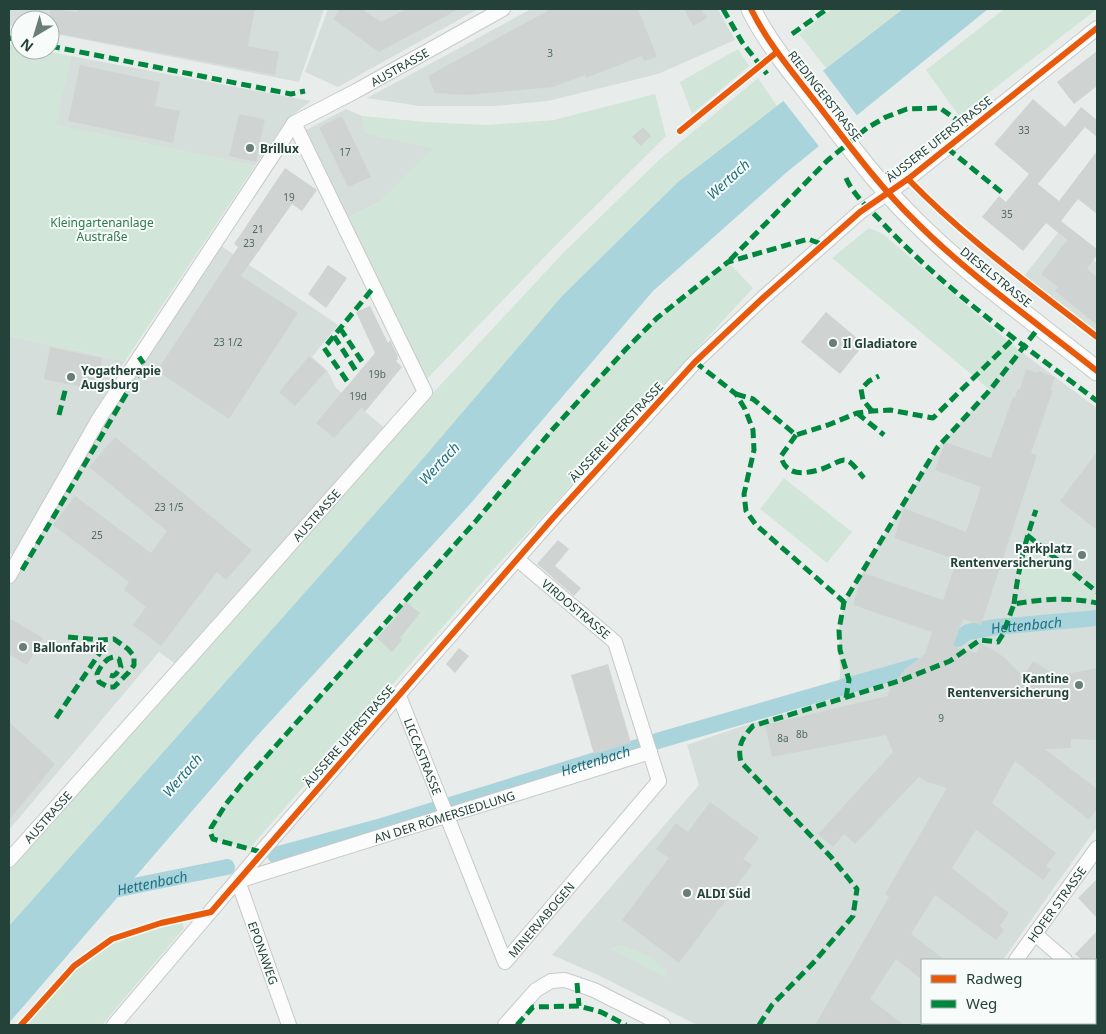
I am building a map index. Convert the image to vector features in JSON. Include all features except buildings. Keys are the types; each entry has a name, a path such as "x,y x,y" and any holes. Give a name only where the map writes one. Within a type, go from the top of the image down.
{"main road":[{"name":"RIEDINGERSTRASSE","path":"751,9 761,30 784,62 888,192"},
{"name":"DIESELSTRASSE","path":"888,192 957,261 1097,371"}],"street":[{"name":"AUSTRASSE","path":"9,576 100,416 294,123 356,91 503,9"},
{"name":"ÄUSSERE UFERSTRASSE","path":"114,1025 517,559 696,362 764,297 860,212 908,179 1094,35"},
{"name":"AUSTRASSE","path":"9,860 424,392 294,123"},
{"name":"VIRDOSTRASSE","path":"517,559 616,642 650,752"},
{"name":"LICCASTRASSE","path":"399,696 446,817"},
{"name":"AN DER RÖMERSIEDLUNG","path":"238,881 650,752"},
{"name":"MINERVABOGEN","path":"446,817 505,962 659,781 650,752"},
{"name":"HOFER STRASSE","path":"1017,959 1096,854"},
{"name":"EPONAWEG","path":"238,881 289,1025"},
{"path":"1036,934 1063,959"},
{"path":"505,1025 536,990 551,981 566,980 594,990 662,1025"}],"shaded area":[{"path":"9,9 324,9 299,82 60,35 60,10 10,10 9,25"},
{"path":"328,9 478,9 338,87 305,72"},
{"path":"531,9 718,9 735,40 658,74 548,101 494,106 419,106 367,98"},
{"path":"71,56 311,101 287,119 255,166 55,125"},
{"path":"346,109 362,116 365,133 434,148 381,201 347,218 304,131"},
{"path":"1058,233 1097,263 1097,332 1024,276"},
{"path":"220,245 338,325 312,357 327,370 336,388 385,428 177,665 159,652 9,830 9,562 13,555 9,553 9,336 125,361 18,547"},
{"path":"1020,351 1097,408 1097,827 1004,959 921,959 921,1024 956,1024 697,1025 598,975 552,955 699,785 687,745 837,698 840,675 839,630 844,602 937,448 990,390"}],"green space":[{"path":"832,9 903,9 826,68 799,34"},
{"path":"1004,9 1097,9 959,116 926,70"},
{"name":"Kleingartenanlage Austraße","path":"9,44 10,60 60,60 60,54 71,56 56,125 255,166 125,361 9,336"},
{"path":"738,49 749,66 692,114 680,82"},
{"path":"758,78 777,106 678,182 562,296 401,484 9,926 9,869 430,396 563,253 660,159"},
{"path":"655,94 666,136 556,245 425,381 347,218 381,201 433,148 365,133 362,116 487,125 554,120"},
{"path":"869,228 883,234 1020,351 990,390 832,258"},
{"path":"728,262 753,288 482,582 249,849 213,839 211,828 219,811 228,800 475,522 552,430 657,318"},
{"path":"784,478 852,532 827,563 760,509"},
{"path":"1028,540 1097,594 1097,600 1074,597 1030,597 1024,592 1021,586 1020,571"},
{"path":"181,918 184,928 102,1025 21,1025 74,968 111,940 146,926"},
{"path":"619,945 638,952 656,962 666,971 666,978 611,949"}],"water":[{"name":"Wertach","path":"903,9 988,9 787,172 653,291 471,503 256,737 9,1023 9,926 401,484 562,296 678,182"}],"pier":[{"path":"821,68 859,118 821,149 782,99"}],"waterway":[{"name":"Hettenbach","path":"958,639 968,632 996,627 1097,618"},
{"name":"Hettenbach","path":"275,855 382,826 664,739 916,666"},
{"name":"Hettenbach","path":"104,892 227,867"}],"marked path":[{"path":"723,9 742,42 767,74"},
{"path":"792,34 827,9"},
{"path":"60,48 291,94 305,91"},
{"path":"730,260 828,160 867,128 886,117 907,109 940,108 970,129"},
{"path":"947,148 1005,195"},
{"path":"846,178 865,205 930,269 984,315 1097,401"},
{"path":"261,852 213,839 211,828 226,804 475,522 552,430 626,349 657,318 728,262 808,239 824,245"},
{"path":"347,381 324,348 374,287"},
{"path":"846,698 849,680 840,650 839,630 844,602 937,448 990,390 1040,326"},
{"path":"340,328 363,363"},
{"path":"334,336 358,374"},
{"path":"736,394 753,399 796,435 857,413 872,411 890,410 933,418 1015,337"},
{"path":"22,570 144,364 139,357"},
{"path":"695,362 736,394 745,409 753,430 754,450 744,494 746,511 756,525 844,602"},
{"path":"872,411 863,400 861,389 869,381 879,376"},
{"path":"59,415 66,387"},
{"path":"857,413 884,435"},
{"path":"796,435 781,456 787,468 803,473 816,471 844,460 853,464 864,478"},
{"path":"1014,604 1022,556 1036,510"},
{"path":"1027,535 1097,592"},
{"path":"759,1025 772,1005 815,961 853,916 857,889 831,857 741,762 740,747 743,738 749,730 753,726 902,680 950,661 980,640 998,642 1003,634 1014,604 1056,599 1097,603"},
{"path":"68,637 100,640 114,639 128,649 134,656 134,665 114,687 108,687 99,682 97,674 103,664 110,658 119,659 121,667 116,674 110,675"},
{"path":"56,718 103,647 100,640"},
{"path":"577,983 579,1006"},
{"path":"517,1025 533,1007 579,1006 601,1012 626,1025"}],"cycle path":[{"path":"751,9 773,47 865,165 902,208 958,261 1097,371"},
{"path":"21,1025 74,966 112,939 161,923 211,912 552,519 695,362 764,297 860,212 908,179 1097,28"},
{"path":"680,131 777,52"},
{"path":"908,179 976,242 1097,337"}],"place":[{"name":"Brillux","path":"250,148"},
{"name":"Il Gladiatore","path":"833,343"},
{"name":"Yogatherapie Augsburg","path":"71,377"},
{"name":"Parkplatz Rentenversicherung","path":"1082,555"},
{"name":"Ballonfabrik","path":"23,647"},
{"name":"Kantine Rentenversicherung","path":"1079,685"},
{"name":"ALDI Süd","path":"687,893"}]}
